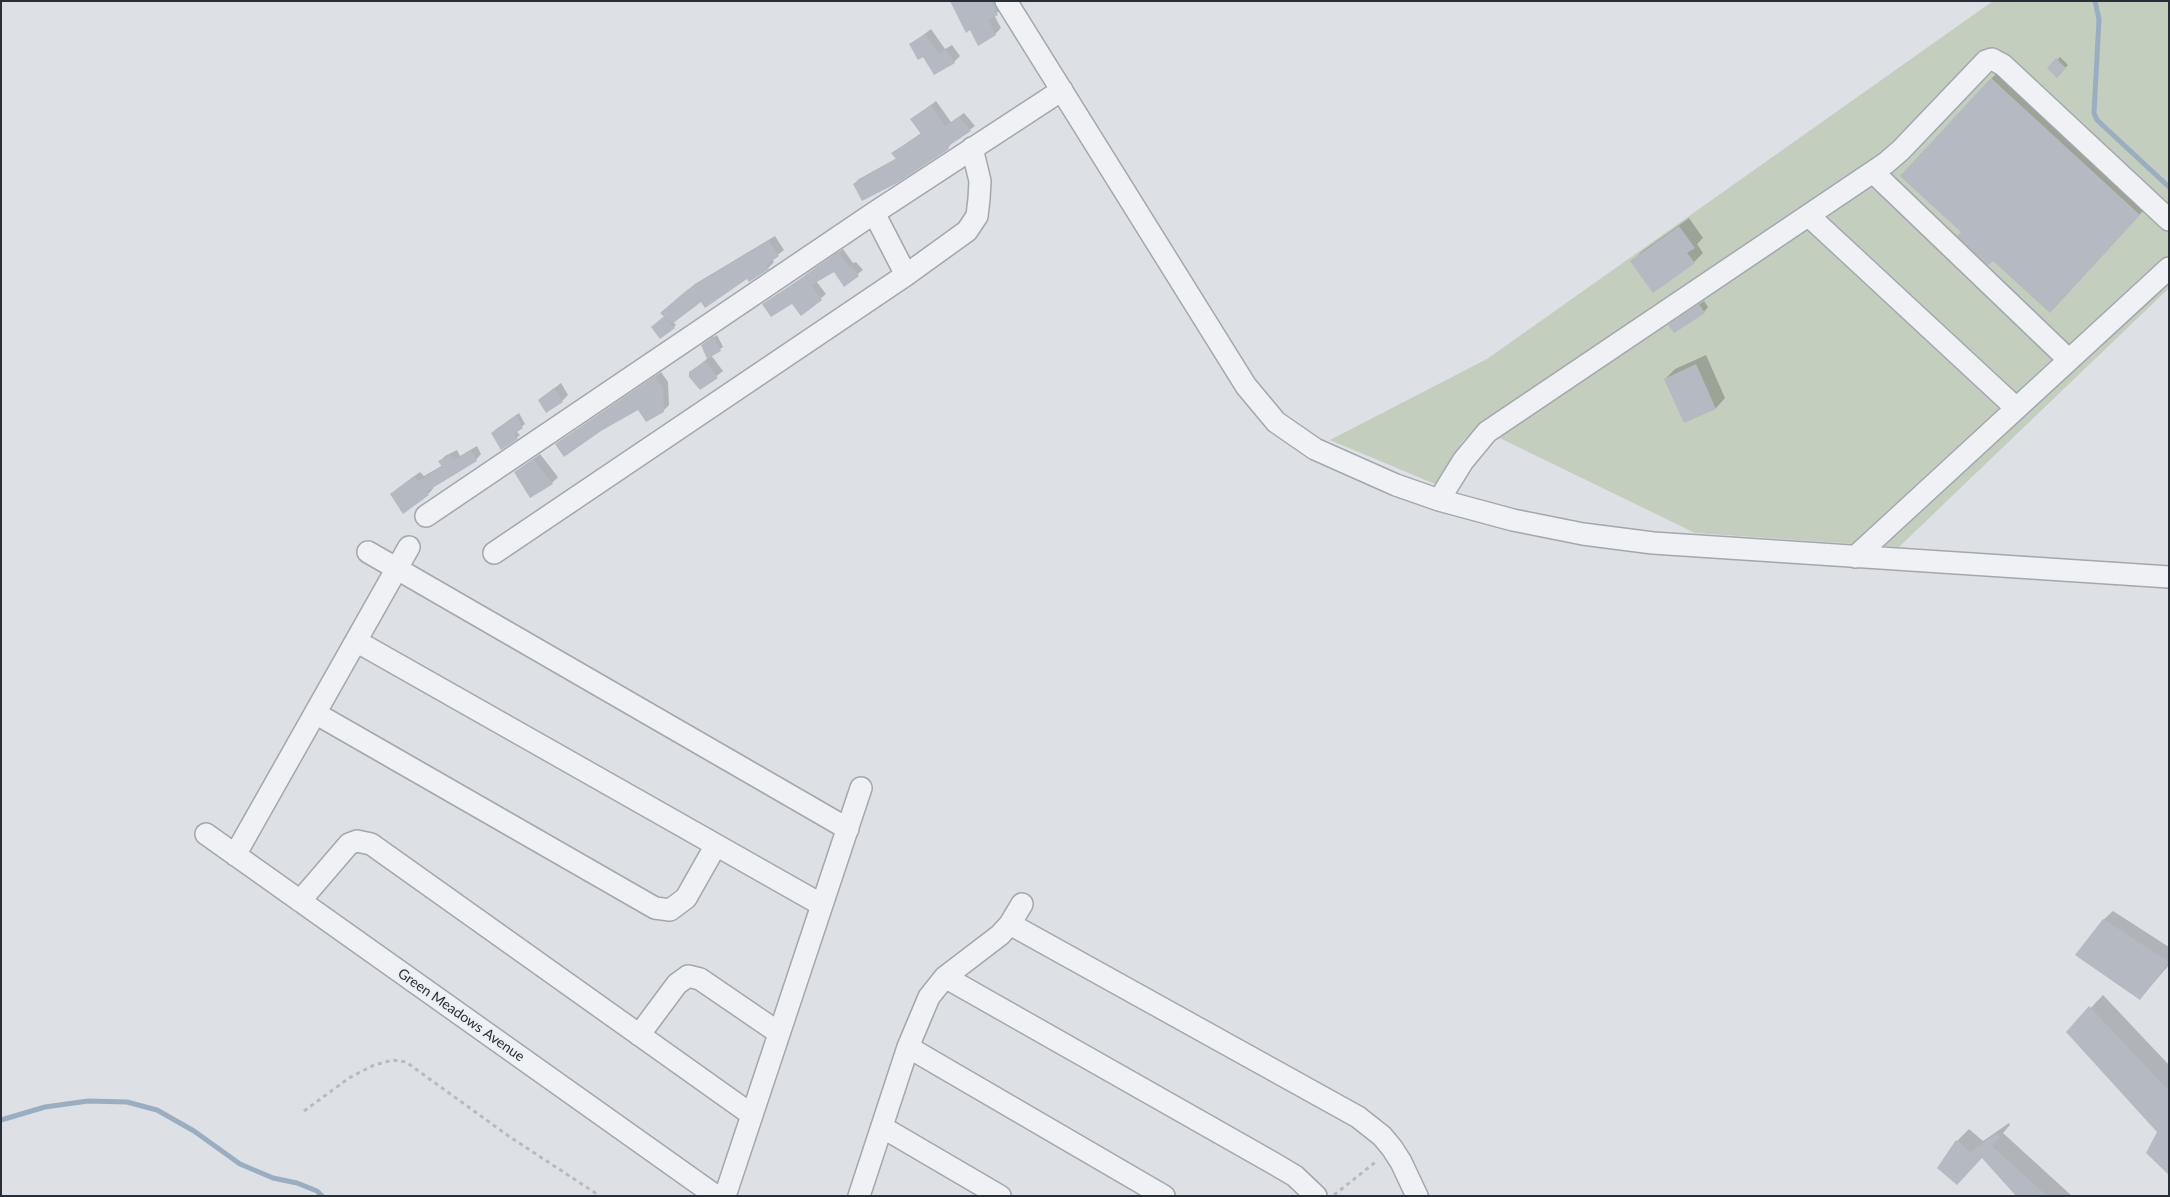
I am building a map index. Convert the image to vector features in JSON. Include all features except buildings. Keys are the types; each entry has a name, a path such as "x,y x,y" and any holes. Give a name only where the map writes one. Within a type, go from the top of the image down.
{"street":[{"path":"1006,1 1246,386 1276,422 1315,449 1396,485 1439,500 1513,520 1583,534 1653,543 2169,577"},
{"path":"1439,500 1463,461 1487,432 1873,172 1901,150 1982,65 1992,59 2003,65 2169,220"},
{"path":"426,516 874,213 1062,90"},
{"path":"494,553 906,276 967,231 977,216 980,181 972,148"},
{"path":"1873,172 2069,360"},
{"path":"874,213 906,276"},
{"path":"1809,216 2016,408"},
{"path":"1855,557 2169,268"},
{"path":"236,855 409,547"},
{"path":"368,552 848,829"},
{"path":"356,641 822,905"},
{"path":"316,713 654,908 670,910 686,898 716,845"},
{"path":"725,1196 861,788"},
{"name":"Green Meadows Avenue","path":"206,834 716,1196"},
{"path":"300,901 349,844 357,841 371,844 752,1115"},
{"path":"859,1196 908,1047 929,997 945,977 988,946 1010,924 1022,904"},
{"path":"1010,924 1358,1117 1382,1136 1392,1148 1401,1162 1417,1196"},
{"path":"639,1035 677,984 688,976 700,979 779,1033"},
{"path":"945,977 1295,1176 1316,1196"},
{"path":"908,1047 1164,1196"},
{"path":"882,1127 1000,1196"}],"path":[{"path":"304,1111 349,1078 374,1065 393,1060 406,1062 510,1137 600,1196"},
{"path":"1333,1196 1392,1148"}],"green space":[{"path":"1993,1 2169,1 2169,288 1899,547 1695,533 1477,427 1463,441 1435,484 1330,440 1487,359"}],"waterway":[{"path":"2095,1 2099,19 2094,113 2097,120 2169,187"},
{"path":"1,1120 45,1107 88,1101 127,1102 157,1110 194,1131 240,1164 273,1178 297,1183 317,1191 322,1196"}]}
